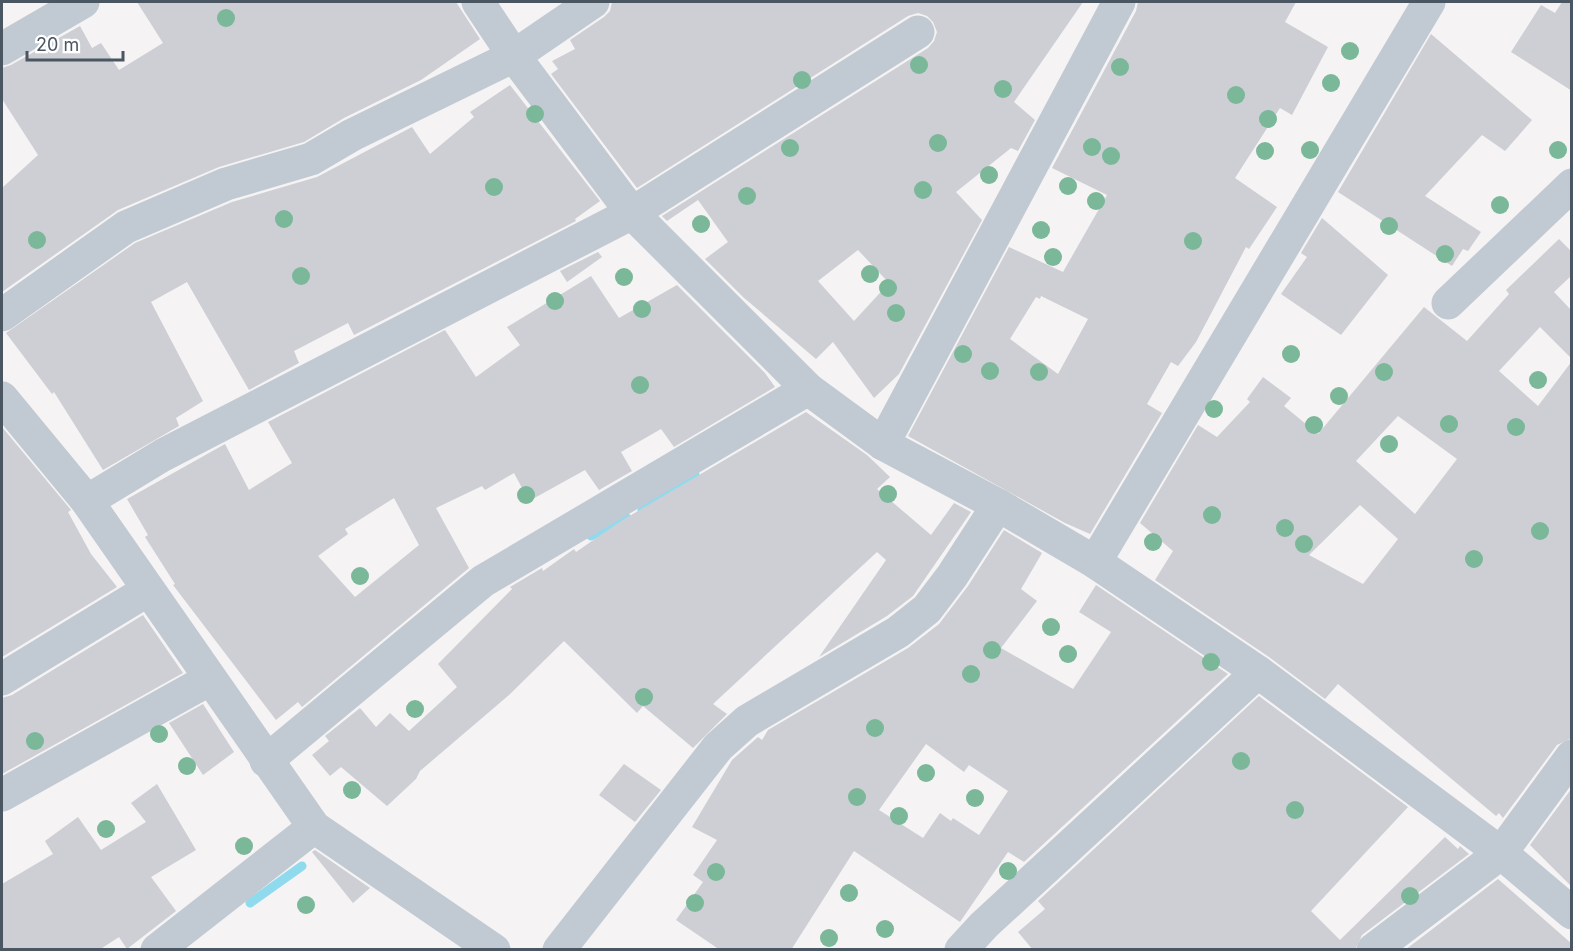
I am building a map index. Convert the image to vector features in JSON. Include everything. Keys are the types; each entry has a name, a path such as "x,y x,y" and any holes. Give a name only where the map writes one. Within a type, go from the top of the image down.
{"street":[{"path":"2,49 83,2"},
{"path":"478,2 514,56 632,213 808,389 883,444 998,505 1095,562 1258,672 1501,853 1572,913"},
{"path":"2,315 126,227 226,184 311,159 352,135 514,56 593,2"},
{"path":"883,444 1119,2"},
{"path":"1095,562 1429,2"},
{"path":"87,501 163,455 632,213 918,32"},
{"path":"1448,303 1572,185"},
{"path":"266,760 483,581 808,389"},
{"path":"2,398 87,501 314,827 494,950"},
{"path":"559,950 718,747 747,721 898,632 927,609 952,576 998,505"},
{"path":"2,678 148,590"},
{"path":"961,950 984,925 1258,672"},
{"path":"2,795 210,679"},
{"path":"1373,950 1501,853 1572,756"},
{"path":"157,950 314,827"}],"building":[{"path":"137,2 456,2 480,39 421,80 344,118 304,142 219,167 118,210 2,292 2,188 38,155 2,99 2,68 80,26 92,48 101,43 119,70 163,43"},
{"path":"612,2 1083,2 1014,102 1035,120 1018,151 1011,148 956,192 982,220 899,374 874,398 833,342 816,359 743,297 705,259 728,242 698,200 667,221 662,216 928,48 937,32 933,22 927,16 918,13 908,16 637,188 551,74 558,69 552,61 575,49 570,40 610,11","holes":["858,250 889,283 854,321 818,281"]},
{"path":"1138,2 1296,2 1285,22 1328,47 1292,115 1280,108 1235,178 1277,207 1249,249 1246,247 1196,342 1178,366 1171,362 1147,404 1162,413 1090,534 1065,523 908,436 1009,247 1063,272 1107,195 1052,168 1136,11","holes":["1041,296 1088,319 1058,374 1010,339 1036,297 1040,299"]},
{"path":"1562,2 1572,2 1572,91 1511,52 1541,5 1555,13"},
{"path":"1431,34 1532,120 1505,151 1482,135 1425,196 1481,232 1468,251 1463,249 1452,266 1338,192"},
{"path":"510,85 600,201 575,219 576,221 354,335 348,323 294,351 299,363 249,390 187,282 151,302 203,401 176,418 179,426 103,470 54,392 52,394 6,333 135,243 232,202 317,177 412,127 430,154 474,117 470,112"},
{"path":"1322,218 1388,275 1341,335 1281,294 1307,257 1301,253"},
{"path":"1559,239 1572,252 1572,275 1554,292 1572,311 1572,359 1540,327 1499,371 1538,406 1572,361 1572,738 1557,745 1503,818 1499,813 1496,816 1338,684 1325,699 1269,657 1155,580 1173,551 1140,523 1198,425 1217,437 1250,402 1247,399 1263,377 1291,398 1284,406 1318,434 1424,307 1467,341 1509,294 1506,290","holes":["1398,416 1457,459 1415,514 1356,461","1360,505 1398,539 1363,584 1309,555"]},
{"path":"598,252 602,257 567,282 560,271"},
{"path":"591,276 619,318 677,285 765,373 775,387 674,447 661,429 621,452 632,471 599,490 585,470 529,501 514,473 485,490 482,486 436,508 469,568 302,707 298,702 276,720 173,585 175,584 145,537 148,535 127,499 225,444 249,490 292,463 268,422 445,330 476,377 520,345 507,327","holes":["394,498 419,545 355,597 318,556 348,534 345,529"]},
{"path":"806,412 867,455 890,477 877,489 931,535 954,503 971,512 913,596 887,616 819,657 886,560 877,552 713,704 727,714 693,748 643,706 637,713 564,641 509,695 420,771 416,779 387,806 341,767 330,776 312,755 329,741 325,736 360,708 376,727 390,713 409,731 457,687 438,664 512,589 510,587 542,568 543,571 574,549 576,552 621,521"},
{"path":"2,427 71,510 68,512 91,554 117,587 2,657"},
{"path":"1004,530 1042,553 1021,589 1037,601 1001,648 1073,689 1111,632 1079,612 1096,585 1228,674 1024,862 1008,852 960,922 854,851 791,950 720,950 676,920 703,882 693,875 717,840 692,827 732,760 758,737 762,740 768,730 908,648 939,624 968,586","holes":["926,744 964,772 969,765 1008,791 979,835 953,818 951,821 940,813 923,838 879,810"]},
{"path":"143,615 183,673 2,774 2,698 12,695"},
{"path":"1259,696 1408,807 1311,911 1340,940 1445,837 1458,849 1460,846 1469,854 1362,935 1355,950 1033,950 1018,932 1045,909 1038,901"},
{"path":"203,704 234,752 203,775 169,723"},
{"path":"624,764 661,790 635,822 599,795"},
{"path":"157,784 196,850 151,877 176,911 127,949 119,937 99,950 2,950 2,884 53,854 45,841 78,817 101,850 146,822 131,803"},
{"path":"1572,788 1572,887 1530,845"},
{"path":"315,850 370,888 353,903 312,852"},
{"path":"1498,879 1572,944 1572,950 1405,950"}],"waterway":[{"path":"642,510 695,474"},
{"path":"591,536 627,518"},
{"path":"250,903 302,866"}]}
